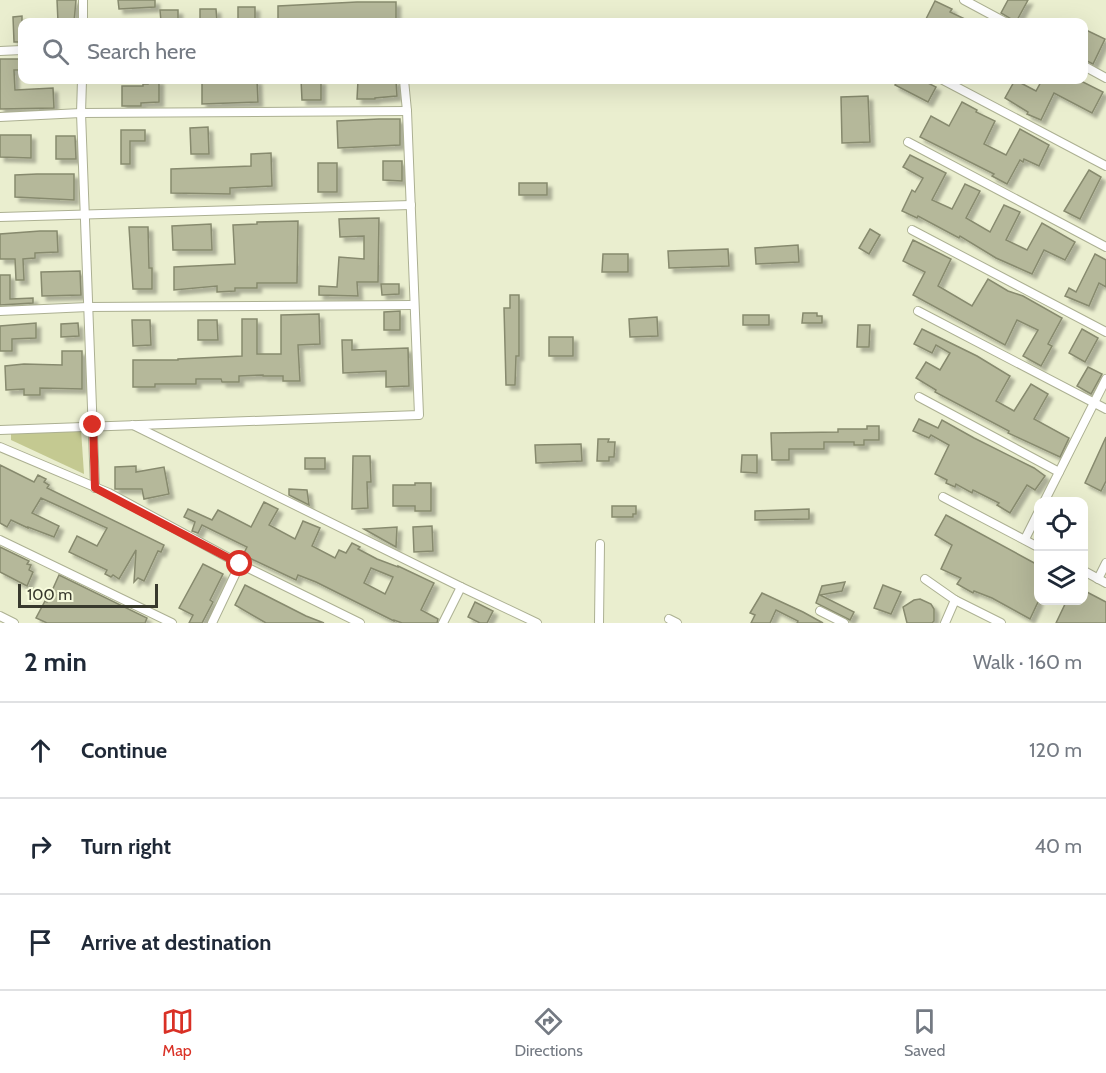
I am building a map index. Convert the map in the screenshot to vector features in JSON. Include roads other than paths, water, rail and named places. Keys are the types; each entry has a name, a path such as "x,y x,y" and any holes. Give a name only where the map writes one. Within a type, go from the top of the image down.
{"street":[{"path":"83,0 83,18"},
{"path":"964,0 998,18"},
{"path":"0,51 18,50"},
{"path":"1088,69 1106,78"},
{"path":"82,84 81,113 95,488"},
{"path":"0,430 419,415 404,84"},
{"path":"951,84 1106,166"},
{"path":"0,117 81,113 406,111"},
{"path":"908,142 1106,247"},
{"path":"0,217 411,205"},
{"path":"912,230 1106,332"},
{"path":"0,311 88,307 413,305"},
{"path":"918,311 1106,409"},
{"path":"1046,497 1106,379"},
{"path":"919,397 1059,472"},
{"path":"130,424 537,623"},
{"path":"0,447 95,488 240,564 360,623"},
{"path":"943,496 1034,545"},
{"path":"1025,539 1034,521"},
{"path":"0,540 172,623"},
{"path":"599,623 600,544"},
{"path":"1088,574 1102,581 1106,563"},
{"path":"212,623 240,564"},
{"path":"925,579 955,600 1001,623"},
{"path":"444,623 461,587"},
{"path":"945,623 955,600"},
{"path":"820,611 844,623"},
{"path":"0,616 14,623"}]}
